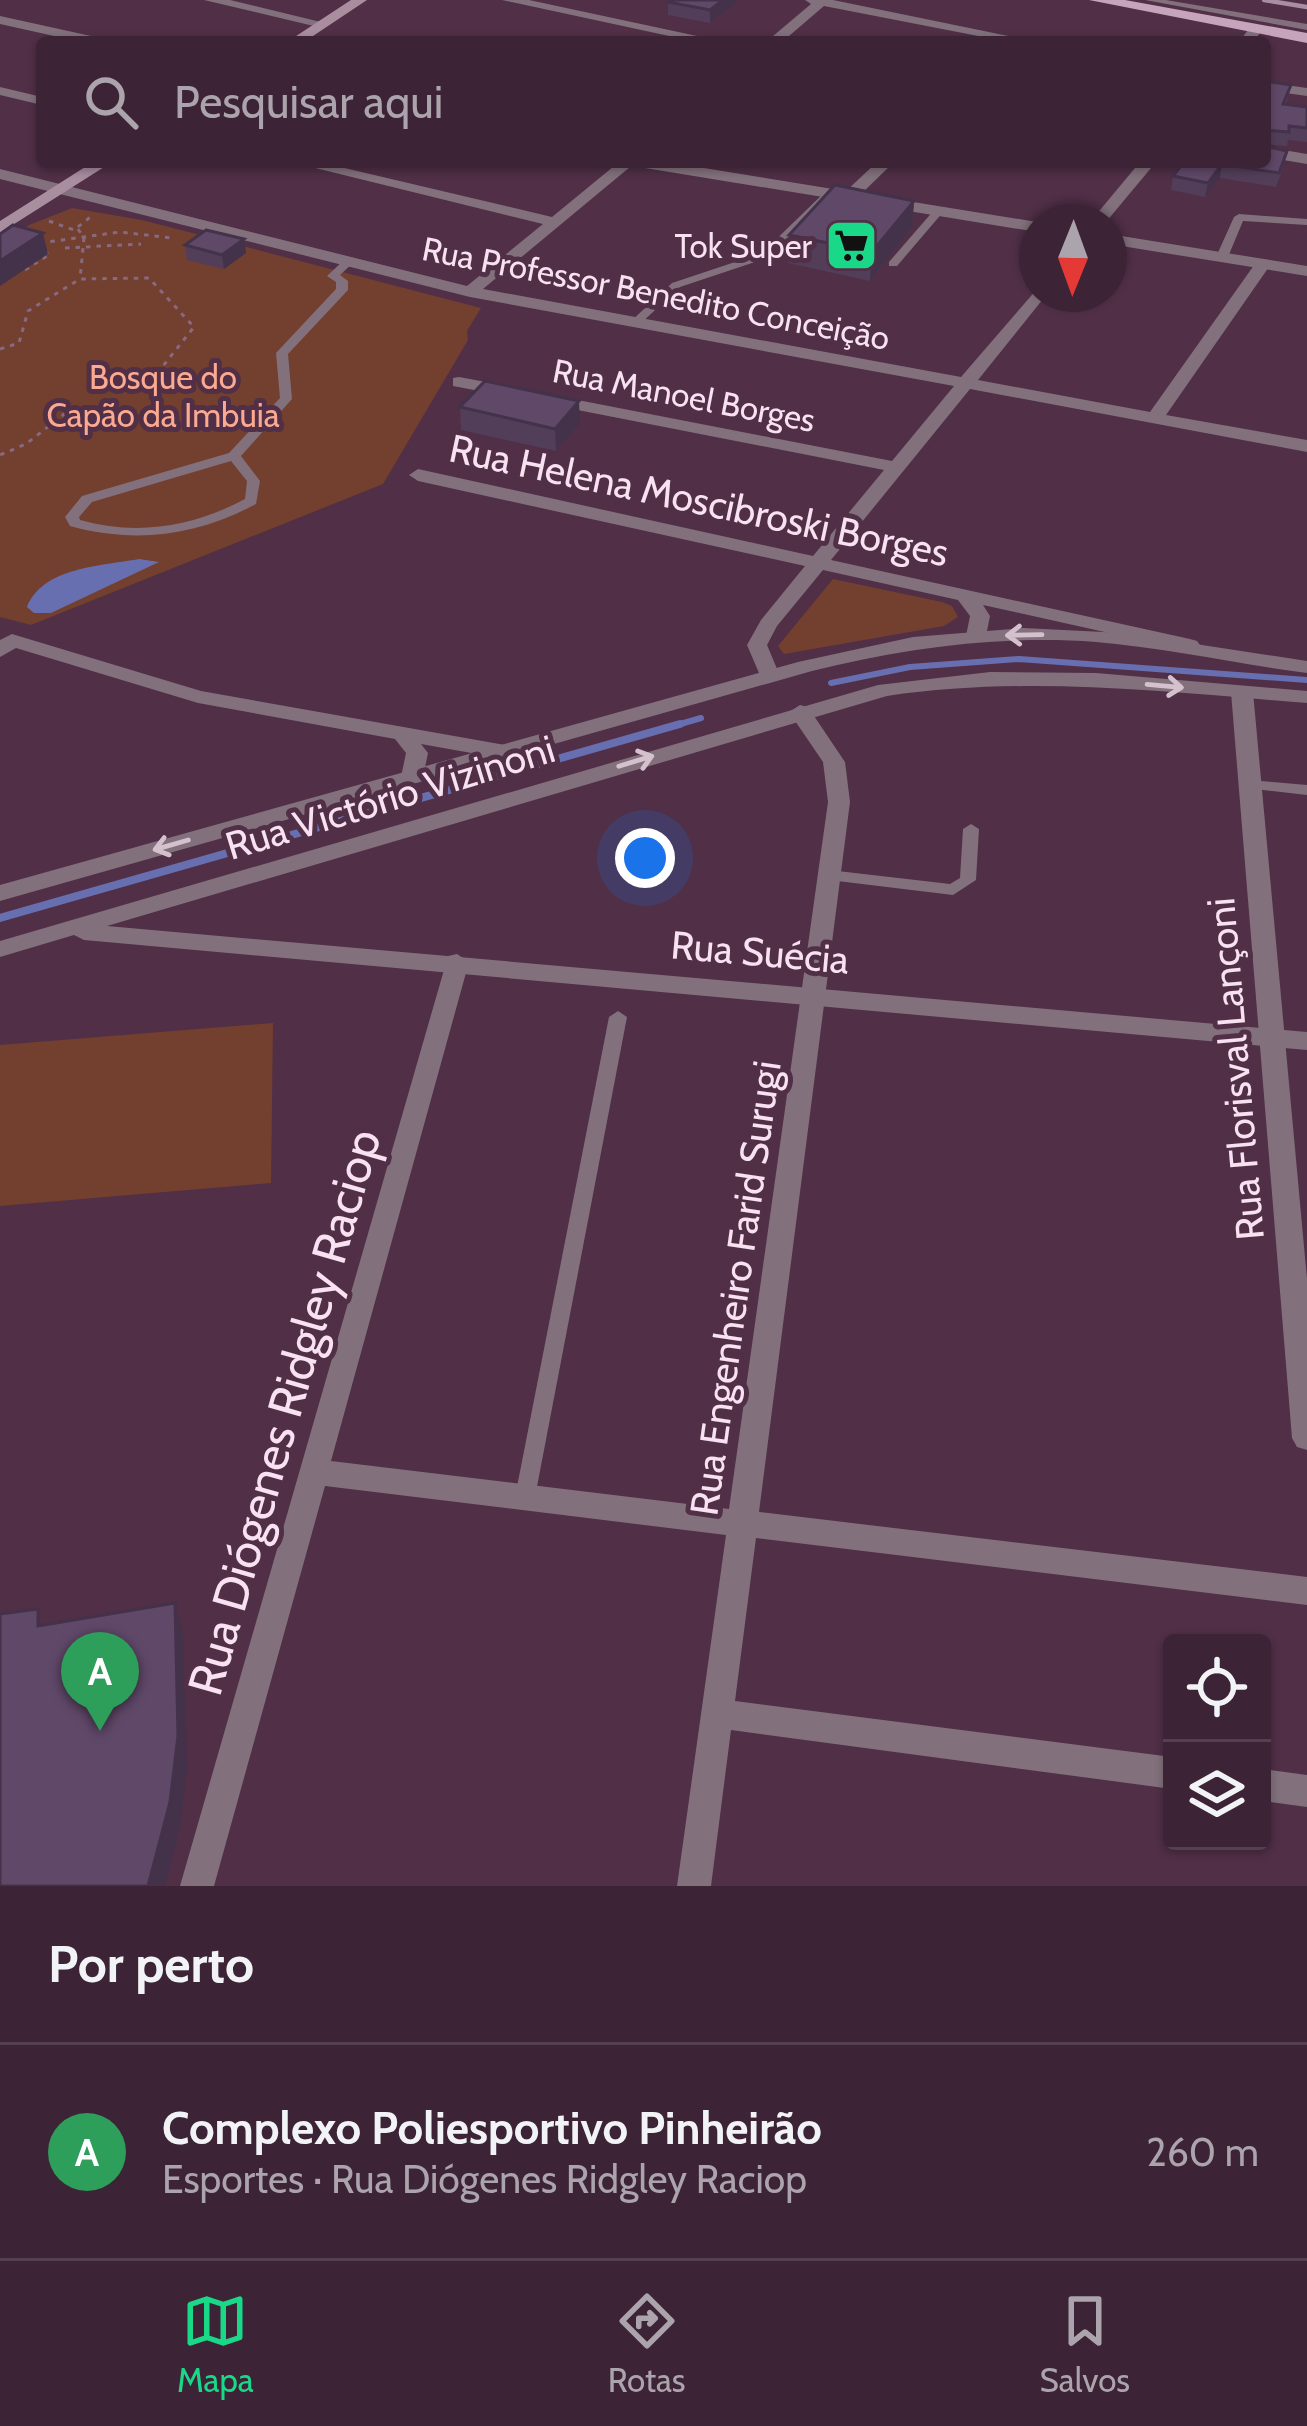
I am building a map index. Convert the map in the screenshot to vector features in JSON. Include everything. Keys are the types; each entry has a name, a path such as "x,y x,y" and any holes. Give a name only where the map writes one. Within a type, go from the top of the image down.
{"main road":[{"path":"303,36 360,0"},
{"path":"1097,0 1251,36"},
{"path":"1271,37 1307,38"},
{"path":"0,228 94,168"}],"street":[{"path":"211,0 322,24"},
{"path":"509,0 688,36"},
{"path":"780,36 819,1 1000,36"},
{"path":"0,20 73,36"},
{"path":"1271,87 1307,92"},
{"path":"0,92 36,100"},
{"path":"1271,153 1307,159"},
{"path":"324,168 554,223"},
{"path":"470,292 621,168"},
{"path":"675,168 1019,224"},
{"path":"850,196 880,168"},
{"path":"1113,204 1143,168"},
{"name":"Rua Professor Benedito Conceição","path":"0,174 470,292 1307,446"},
{"path":"1127,241 1307,271"},
{"path":"1155,418 1263,264"},
{"path":"769,676 757,644 1024,312"},
{"name":"Rua Manoel Borges","path":"459,382 897,467"},
{"name":"Rua Helena Moscibroski Borges","path":"418,475 1263,661"},
{"name":"Rua Helena Moscibroski Borges","path":"965,596 980,616 976,636"},
{"name":"Rua Victório Vizinoni","path":"0,893 874,649 976,636 1092,636 1263,661"},
{"path":"6,645 197,697 505,752"},
{"path":"1263,661 1307,667"},
{"name":"Rua Engenheiro Farid Surugi","path":"694,1886 830,875 838,775 828,749 769,676"},
{"name":"Rua Victório Vizinoni","path":"0,949 800,712 904,686 985,676 1307,697"},
{"name":"Rua Florisval Lançoni","path":"1242,692 1307,1438"},
{"path":"400,731 417,752 412,777"},
{"path":"184,896 178,913 182,924 206,940"},
{"name":"Rua Suécia","path":"63,931 457,962 1307,1041"},
{"name":"Rua Diógenes Ridgley Raciop","path":"197,1886 457,962"},
{"path":"313,1472 1307,1591"},
{"path":"715,1714 1163,1772"},
{"path":"1271,1786 1307,1790"}],"lane":[{"path":"1150,0 1307,27"},
{"path":"636,322 676,284 766,255 827,193"},
{"path":"893,264 939,211"},
{"path":"1222,257 1240,218 1307,222"},
{"path":"235,456 254,481 251,501 199,526 93,530 72,517 87,499 235,456 286,399 282,353 342,290 342,281 333,275 349,262"},
{"path":"1250,785 1307,790"},
{"path":"830,875 952,890 968,880 971,829"},
{"path":"526,1497 618,1017"}],"path":[{"path":"49,221 64,230 78,229 94,214"},
{"path":"78,229 83,242 80,279"},
{"path":"65,248 120,232 186,238"},
{"path":"25,270 50,254 32,246 141,244"},
{"path":"0,349 19,343 31,308 80,279 149,278 194,327 159,371 163,407 117,417 67,412 26,444 0,455"}],"green space":[{"name":"Bosque do Capão da Imbuia","path":"72,208 142,220 481,308 467,331 468,340 383,484 31,625 0,617 0,246 29,225"},
{"path":"833,579 942,602 952,606 958,617 944,626 784,654 778,646"},
{"path":"273,1023 271,1183 0,1206 0,1045"}],"water":[{"path":"139,559 159,562 51,613 34,613 27,607 35,594 59,576"}],"building":[{"path":"723,0 710,10 668,2"},
{"path":"1271,82 1291,85 1283,104 1307,107 1307,128 1289,126 1289,132 1271,130"},
{"path":"1271,147 1287,151 1279,173 1247,168 1271,168"},
{"path":"1179,168 1219,168 1208,183 1173,176"},
{"path":"835,185 914,201 872,252 789,235"},
{"path":"13,225 43,233 0,261 0,234"},
{"path":"206,230 244,239 222,255 185,245"},
{"path":"485,381 579,401 555,429 460,407"},
{"path":"175,1603 178,1736 170,1802 148,1886 0,1886 0,1614 38,1609 38,1626"}],"waterway":[{"path":"831,683 910,667 1019,659 1307,680"},
{"path":"670,727 701,718"},
{"path":"0,918 680,724"}],"railway":[{"path":"1264,0 1307,7"}],"place":[{"name":"Tok Super","path":"851,246"},
{"name":"Complexo Poliesportivo Pinheirão","path":"100,1731"}]}
